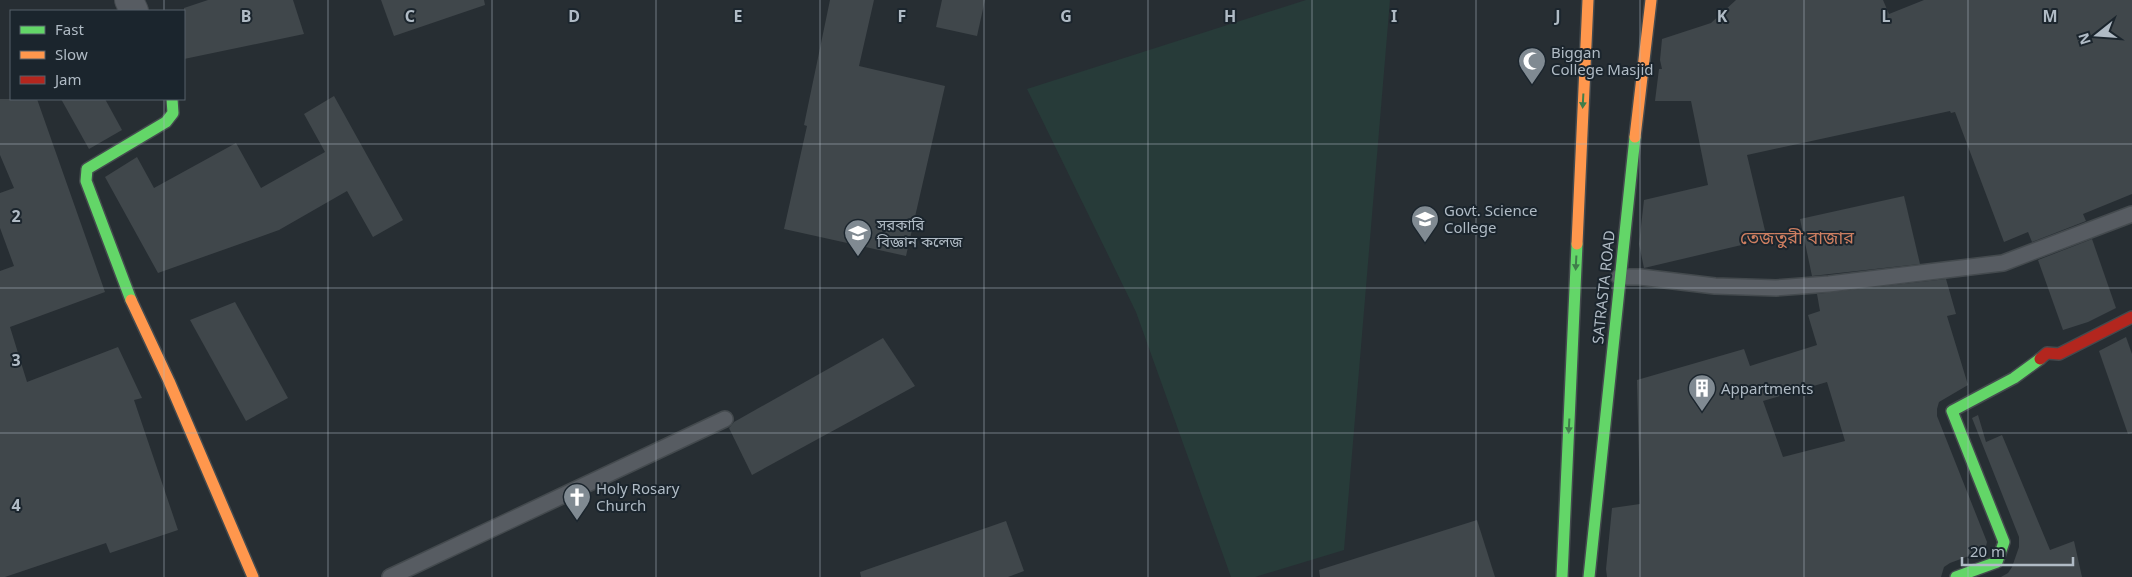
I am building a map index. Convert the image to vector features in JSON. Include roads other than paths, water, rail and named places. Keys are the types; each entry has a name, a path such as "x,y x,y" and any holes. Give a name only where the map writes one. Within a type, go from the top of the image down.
{"main road":[{"path":"1562,577 1588,0"},
{"name":"SATRASTA ROAD","path":"1589,577 1619,277 1651,0"},
{"path":"172,100 173,113 166,122 87,169 86,181 127,292 169,382 253,577"},
{"path":"1956,577 1997,562 2004,542 1952,411 2014,378 2047,353 2059,354 2132,317"}],"lane":[{"path":"1619,277 1640,277 1706,285 1776,288 1829,284 2003,263 2132,214"},
{"path":"390,577 725,419"}],"place":[{"name":"Biggan College Masjid","path":"1532,85"},
{"name":"Govt. Science College","path":"1425,243"},
{"name":"সরকারি বিজ্ঞান কলেজ","path":"858,257"},
{"name":"Appartments","path":"1702,412"},
{"name":"Holy Rosary Church","path":"577,521"}],"district":[{"name":"তেজতুরী বাজার","path":"1797,237"}]}
